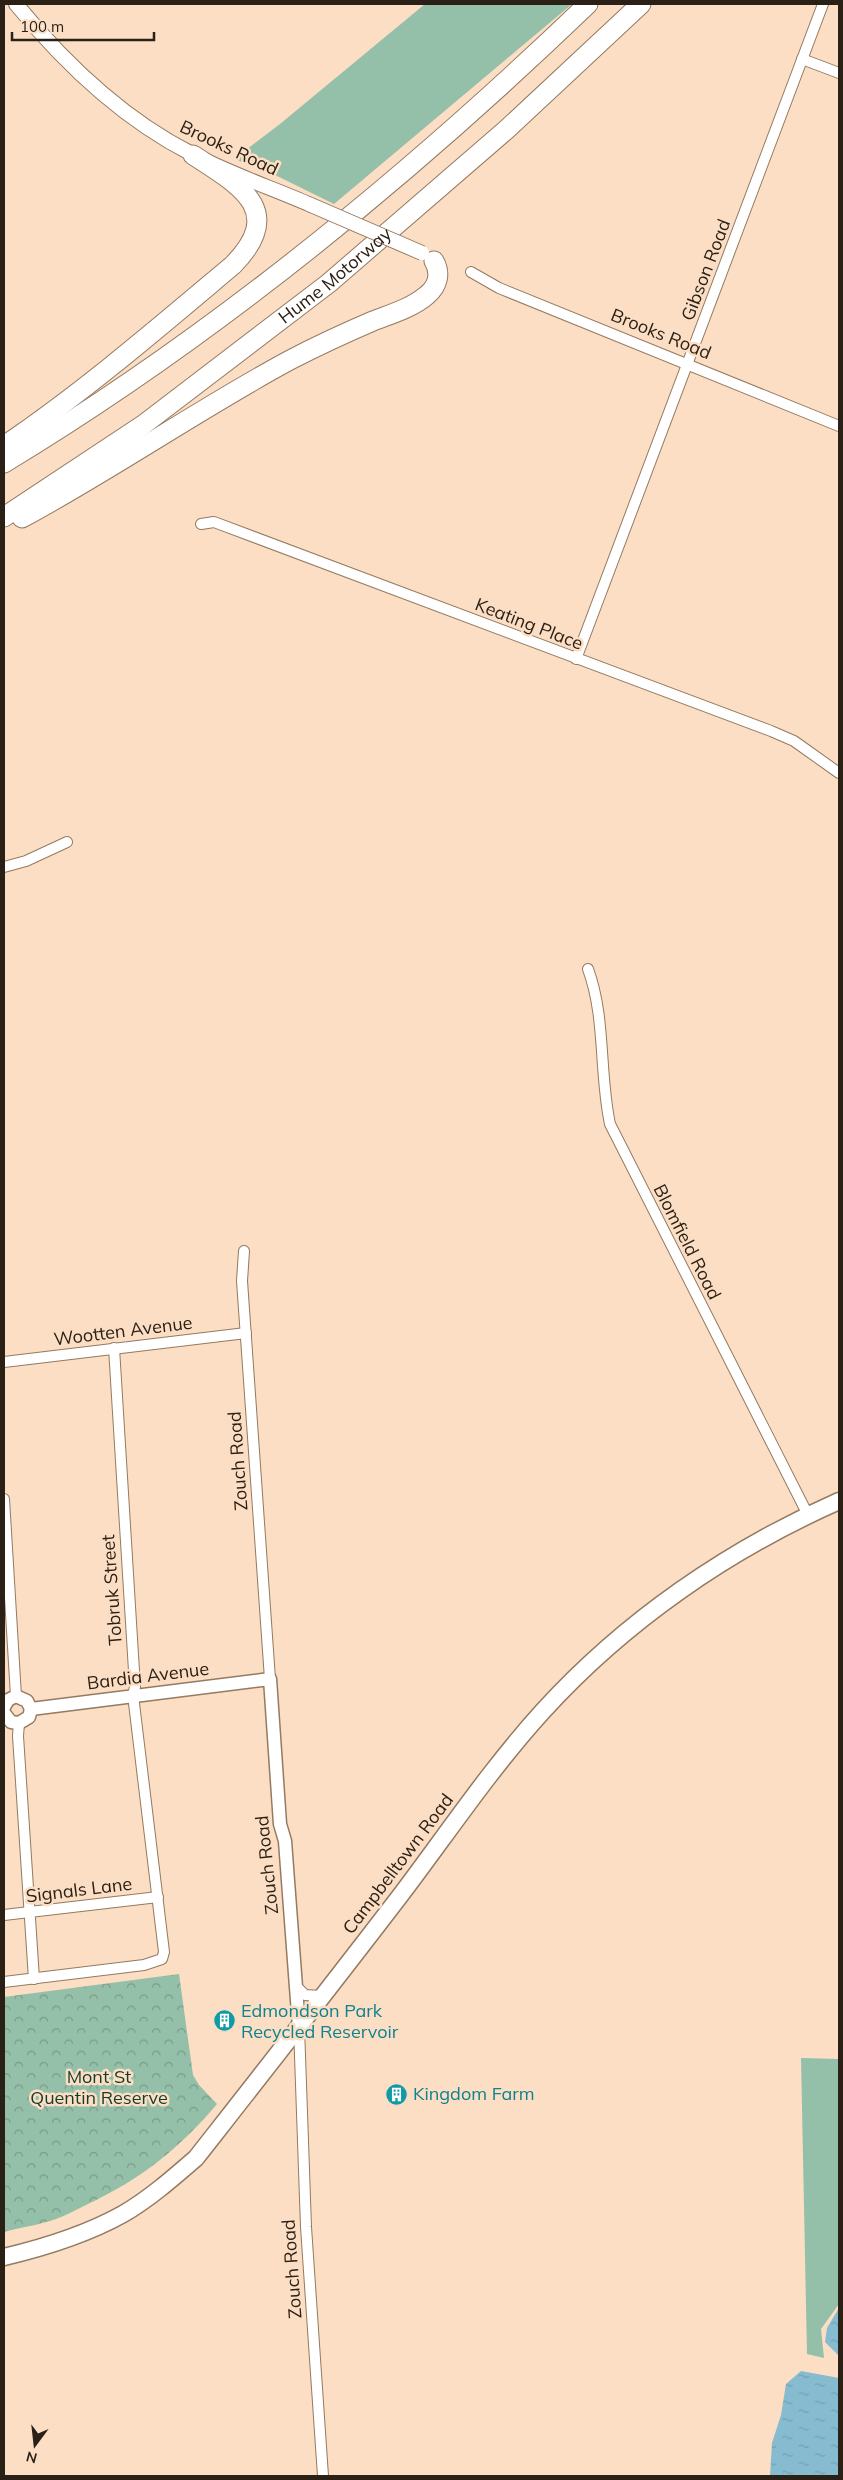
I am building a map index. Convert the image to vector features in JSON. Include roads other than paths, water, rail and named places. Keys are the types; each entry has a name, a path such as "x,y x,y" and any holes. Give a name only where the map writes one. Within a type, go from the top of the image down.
{"highway":[{"name":"Hume Motorway","path":"4,463 172,352 329,234 533,57 588,4"},
{"name":"Hume Motorway","path":"4,517 143,425 329,283 506,130 641,4"},
{"path":"4,446 44,419 128,353 233,265 248,248 256,225 255,211 249,197 239,186 193,155"},
{"path":"4,528 88,482 262,375 346,333 420,300 431,292 436,283 438,271 428,257"}],"main road":[{"name":"Brooks Road","path":"16,4 57,51 95,87 150,129 193,155 428,257"},
{"name":"Campbelltown Road","path":"4,2257 91,2229 123,2213 171,2180 196,2158 299,2027 495,1768 544,1709 608,1648 669,1598 748,1546 839,1501"}],"street":[{"name":"Gibson Road","path":"576,659 823,4"},
{"path":"802,59 839,73"},
{"name":"Brooks Road","path":"471,272 499,288 839,426"},
{"name":"Keating Place","path":"201,524 214,522 794,741 839,773"},
{"path":"4,867 26,861 67,842"},
{"name":"Blomfield Road","path":"588,969 596,991 605,1100 610,1124 808,1515"},
{"name":"Zouch Road","path":"244,1251 242,1282 280,1824 285,1841 299,2027 306,2227 323,2476"},
{"name":"Wootten Avenue","path":"4,1362 246,1333"},
{"name":"Tobruk Street","path":"34,1979 144,1965 162,1959 164,1952 133,1695 135,1687 114,1348"},
{"path":"4,1499 16,1696"},
{"name":"Bardia Avenue","path":"31,1709 270,1679"},
{"path":"4,1707 8,1700 16,1696"},
{"path":"4,1713 8,1720 19,1723 29,1717 31,1709 27,1701 16,1696"},
{"path":"4,1982 34,1979 18,1736 19,1723"},
{"name":"Signals Lane","path":"4,1915 158,1897"},
{"path":"295,1985 305,1995 322,1996"}],"water":[{"path":"839,2308 839,2356 825,2342 827,2328"},
{"path":"801,2371 839,2378 839,2476 770,2476 772,2443 781,2415 786,2384"}],"place":[{"name":"Edmondson Park Recycled Reservoir","path":"225,2021"},
{"name":"Kingdom Farm","path":"397,2094"}],"park label":[{"name":"Mont St Quentin Reserve","path":"99,2087"}]}
